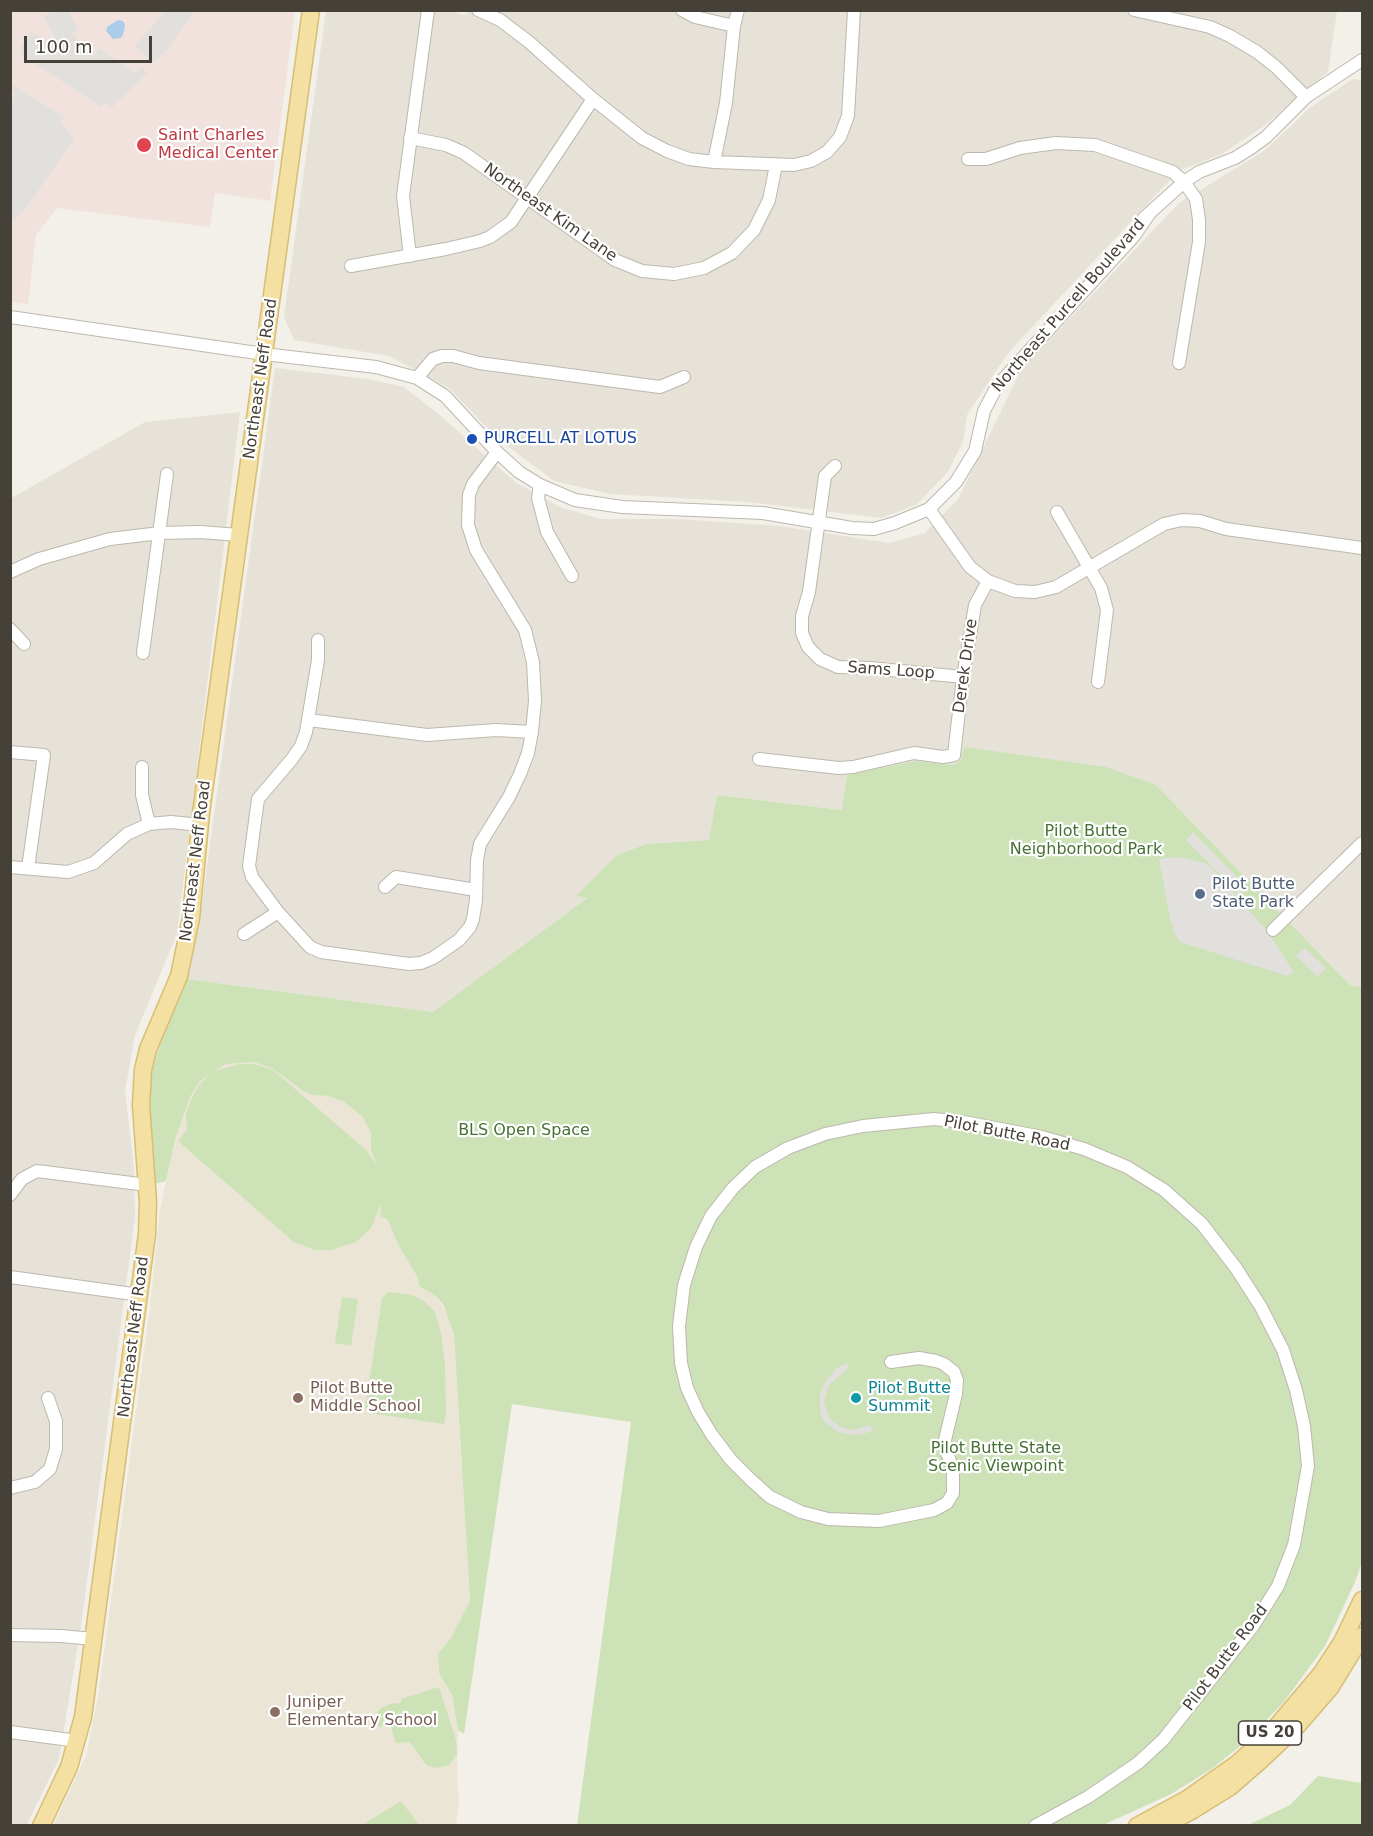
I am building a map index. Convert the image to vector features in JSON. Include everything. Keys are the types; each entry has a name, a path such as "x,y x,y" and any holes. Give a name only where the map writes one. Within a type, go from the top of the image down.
{"main road":[{"name":"Northeast Neff Road","path":"41,1826 69,1767 83,1717 147,1234 147,1185 141,1105 143,1070 148,1049 178,976 191,918 200,825 311,10"},
{"name":"US 20","path":"1137,1826 1187,1799 1238,1763 1272,1732 1321,1674 1342,1642 1362,1600"},
{"name":"US 20","path":"1163,1826 1230,1787 1262,1761 1330,1688 1362,1636"}],"street":[{"path":"410,256 403,196 428,10"},
{"path":"478,10 500,20 522,37 642,138 689,159 776,165 794,165 811,161 827,152 840,137 848,117 854,10"},
{"path":"682,10 695,17 734,26"},
{"path":"714,162 726,103 734,26 738,10"},
{"path":"1134,10 1210,27 1230,36 1257,52 1285,74 1306,97"},
{"name":"Northeast Purcell Boulevard","path":"10,317 264,354 376,367 417,378 445,396 497,452 519,472 540,485 568,497 593,504 763,513 852,528 874,529 896,524 929,509 956,482 975,451 984,411 997,386 1134,236 1149,214 1184,182 1199,172 1234,158 1251,148 1266,137 1306,97 1362,60"},
{"path":"351,266 410,256 490,237 511,222 593,99"},
{"name":"Northeast Kim Lane","path":"411,138 446,145 464,153 615,260 642,271 674,274 704,268 732,253 754,230 769,200 776,165"},
{"path":"968,159 986,159 1020,148 1056,143 1095,145 1173,172 1184,182 1196,198 1199,242 1179,363"},
{"path":"417,378 433,359 442,356 660,387 684,377"},
{"path":"318,640 318,660 309,720 301,746 258,798 249,866 252,877 278,912 310,947 321,952 408,964 422,963 459,939 470,927 473,919 480,844 517,780 528,753 532,732 535,701 533,662 525,630 476,550 468,525 468,495 481,471 497,452"},
{"name":"Sams Loop","path":"835,466 825,476 809,592 802,616 804,638 808,647 820,659 838,667 963,677"},
{"path":"143,653 167,474"},
{"path":"540,485 538,498 547,532 572,576"},
{"path":"929,509 970,567 988,581 1015,591 1035,592 1056,587 1164,524 1182,520 1200,521 1226,529 1362,548"},
{"path":"1057,512 1101,588 1107,610 1098,682"},
{"path":"10,572 39,559 110,539 160,533 200,532 239,535"},
{"name":"Derek Drive","path":"759,759 839,768 914,753 944,757 954,755 963,677 975,605 988,581"},
{"path":"10,629 24,644"},
{"path":"309,720 427,735 496,730 532,732"},
{"path":"10,752 44,755 28,868"},
{"path":"142,767 142,795 149,824"},
{"path":"10,867 68,872 94,863 127,834 149,824 171,822 200,825"},
{"path":"1273,930 1362,843"},
{"path":"385,887 396,877 476,890"},
{"path":"244,933 278,912"},
{"name":"Pilot Butte Road","path":"891,1362 919,1359 936,1361 954,1372 957,1380 956,1394 945,1440 953,1469 953,1493 946,1503 934,1510 879,1521 828,1519 801,1512 770,1497 751,1480 731,1460 698,1412 687,1388 681,1363 679,1326 684,1285 696,1247 711,1216 733,1188 755,1167 788,1148 825,1134 863,1126 934,1119 964,1122 1041,1137 1084,1149 1127,1167 1164,1190 1202,1224 1236,1268 1261,1307 1283,1350 1296,1389 1304,1426 1308,1466 1294,1545 1278,1586 1253,1626 1164,1740 1137,1763 1096,1791 1035,1826"},
{"path":"10,1195 22,1179 37,1171 147,1185"},
{"path":"10,1277 140,1295"},
{"path":"10,1488 35,1482 50,1469 56,1449 56,1421 48,1398"},
{"path":"10,1635 94,1639"},
{"path":"10,1732 78,1741"}],"shaded area":[{"path":"443,10 466,15 469,10 1337,11 1328,72 1264,126 1222,154 1181,170 1165,185 1008,353 967,415 963,442 948,472 916,505 881,518 748,502 610,494 554,481 498,439 449,388 389,356 294,340 284,317 326,11"},
{"name":"Saint Charles Medical Center","path":"11,11 295,11 270,201 215,193 210,227 57,208 36,235 28,304 11,302"},
{"path":"54,11 69,11 78,29 72,33 83,47 95,54 99,48 135,73 142,67 147,73 112,107 106,102 101,107 21,54 22,45 31,32 57,47 44,16"},
{"path":"165,11 195,11 166,51 152,63 135,46"},
{"path":"1353,79 1362,80 1362,987 1350,985 1156,785 964,748 961,759 954,765 915,761 847,775 843,810 717,795 710,840 646,844 577,896 588,897 433,1012 187,979 198,932 275,368 368,379 404,387 442,417 515,482 560,507 601,519 678,519 779,526 889,543 925,533 958,499 1021,370 1179,203 1264,151 1311,107"},
{"path":"10,83 64,117 61,123 74,139 24,211 11,223 10,101 16,93 11,89"},
{"path":"240,412 177,934 135,1035 125,1091 134,1169 135,1217 81,1626 59,1759 26,1826 10,1825 10,499 145,422"},
{"path":"1193,832 1247,889 1240,895 1186,840"},
{"name":"Pilot Butte State Park","path":"1180,857 1208,864 1268,932 1293,971 1288,976 1180,942 1171,923 1159,859"},
{"path":"1305,948 1326,968 1318,977 1296,956"},
{"name":"Pilot Butte Middle School","path":"256,1062 273,1069 303,1091 344,1102 362,1116 372,1132 371,1150 381,1174 383,1188 380,1216 387,1219 400,1248 418,1278 419,1285 436,1296 450,1319 454,1334 470,1601 451,1638 438,1654 439,1673 452,1695 458,1730 459,1802 456,1825 53,1826 86,1756 99,1691 150,1307 160,1210 175,1140 190,1097 199,1082 226,1064"},
{"path":"847,1363 848,1368 829,1385 824,1402 829,1418 840,1427 853,1430 870,1425 873,1431 853,1435 838,1432 824,1421 820,1412 820,1395 825,1382 837,1368"}],"green space":[{"name":"Pilot Butte State Scenic Viewpoint","path":"964,747 1106,767 1156,785 1350,985 1362,987 1362,1562 1325,1646 1283,1703 1244,1743 1210,1770 1171,1794 1103,1825 577,1825 631,1422 512,1404 464,1734 458,1730 452,1695 439,1673 438,1654 451,1638 470,1601 454,1334 444,1306 436,1296 419,1286 418,1278 400,1248 387,1219 380,1216 381,1204 371,1228 356,1242 331,1250 315,1250 294,1242 178,1141 187,1129 186,1114 191,1099 200,1084 211,1074 199,1082 190,1097 175,1140 166,1181 154,1184 149,1106 150,1076 162,1038 187,979 433,1012 587,898 576,896 616,856 646,844 709,840 717,795 842,810 847,775 915,761 954,765 961,759","holes":["255,1062 273,1069 303,1091 344,1102 362,1116 371,1132 371,1150 377,1165 366,1150 273,1070 254,1064 239,1064 211,1074 226,1064"]},
{"path":"388,1292 412,1295 424,1301 435,1312 441,1333 445,1366 446,1414 444,1424 369,1413 365,1408 382,1299"},
{"path":"342,1297 358,1299 351,1346 335,1343"},
{"path":"439,1687 456,1740 457,1754 449,1765 437,1768 426,1765 410,1742 396,1743 390,1724 379,1727 373,1718 380,1709 390,1704 401,1703 401,1699"},
{"path":"1318,1776 1362,1783 1362,1825 1248,1825 1290,1805"},
{"path":"401,1801 419,1825 362,1825"}],"water":[{"path":"118,20 123,21 125,25 123,35 121,38 113,39 106,31 107,27"}],"place":[{"name":"Saint Charles Medical Center","path":"144,145"},
{"name":"PURCELL AT LOTUS","path":"472,439"},
{"name":"Pilot Butte State Park","path":"1200,894"},
{"name":"Pilot Butte Middle School","path":"298,1398"},
{"name":"Pilot Butte Summit","path":"856,1398"},
{"name":"Juniper Elementary School","path":"275,1712"}],"park label":[{"name":"Pilot Butte Neighborhood Park","path":"1086,841"},
{"name":"BLS Open Space","path":"524,1131"}]}
